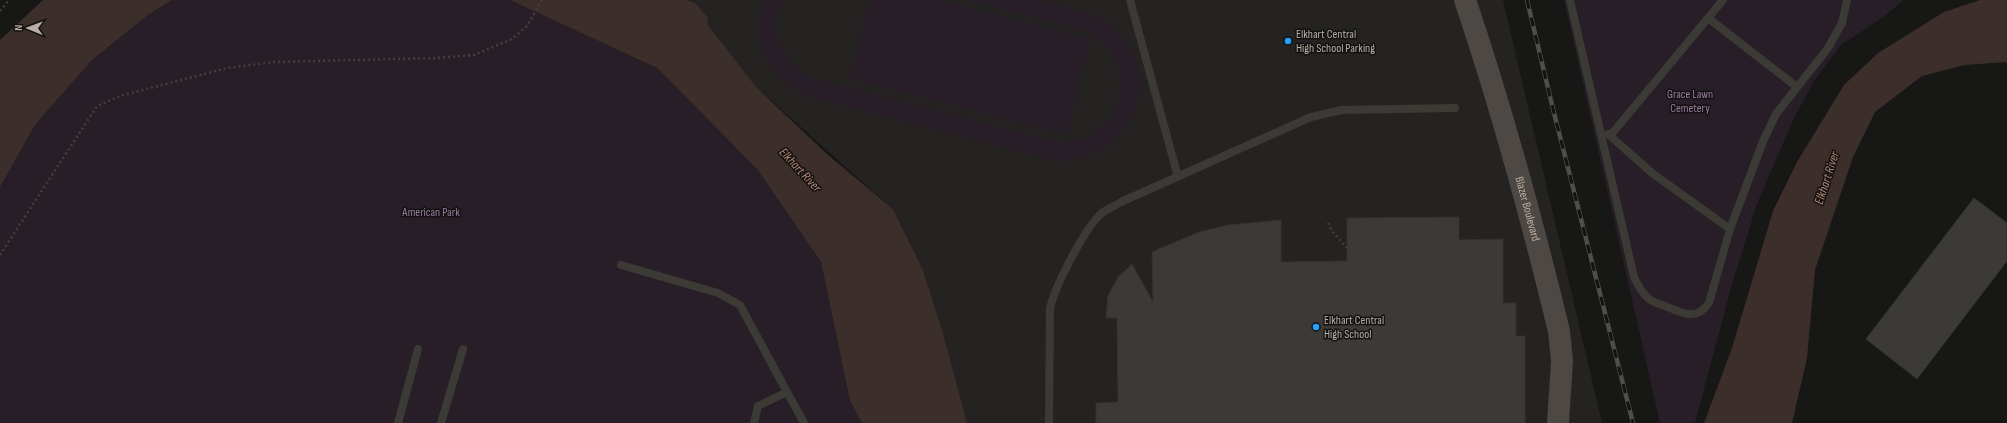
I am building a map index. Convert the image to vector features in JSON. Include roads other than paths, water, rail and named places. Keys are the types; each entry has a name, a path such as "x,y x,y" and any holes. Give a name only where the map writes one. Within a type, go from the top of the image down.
{"main road":[{"name":"Blazer Boulevard","path":"1466,0 1486,61 1508,137 1559,331 1562,361 1558,423"}],"lane":[{"path":"1130,0 1178,177"},
{"path":"1570,0 1634,277 1641,291 1649,299 1687,315 1697,314 1704,310 1709,303 1730,229 1770,126 1776,114 1828,48 1842,23 1847,0"},
{"path":"1610,136 1723,0"},
{"path":"1708,18 1797,87"},
{"path":"1049,423 1050,309 1057,284 1090,226 1102,213 1121,202 1284,128 1325,112 1342,110 1455,108"},
{"path":"1599,122 1610,136 1652,172 1730,229"},
{"path":"621,265 718,293 740,306 804,423"},
{"path":"398,423 418,349"},
{"path":"441,423 463,349"},
{"path":"754,423 758,406 787,392"}],"water":[{"path":"43,0 172,0 148,15 92,60 35,125 0,187 0,40"},
{"name":"Elkhart River","path":"510,0 687,0 695,3 708,18 707,24 757,88 828,155 893,209 923,270 943,333 967,423 862,423 850,401 821,262 757,169 657,68"},
{"name":"Elkhart River","path":"1980,0 2007,0 2007,62 1965,65 1922,76 1875,112 1853,157 1815,270 1807,358 1792,423 1704,423 1732,348 1773,211 1797,162 1844,85 1878,53 1944,12"}],"railway":[{"path":"1527,0 1553,109 1633,423"}],"place":[{"name":"Elkhart Central High School Parking","path":"1288,41"},
{"name":"Elkhart Central High School","path":"1316,327"}],"park label":[{"name":"Grace Lawn Cemetery","path":"1690,101"},
{"name":"American Park","path":"431,212"}]}
